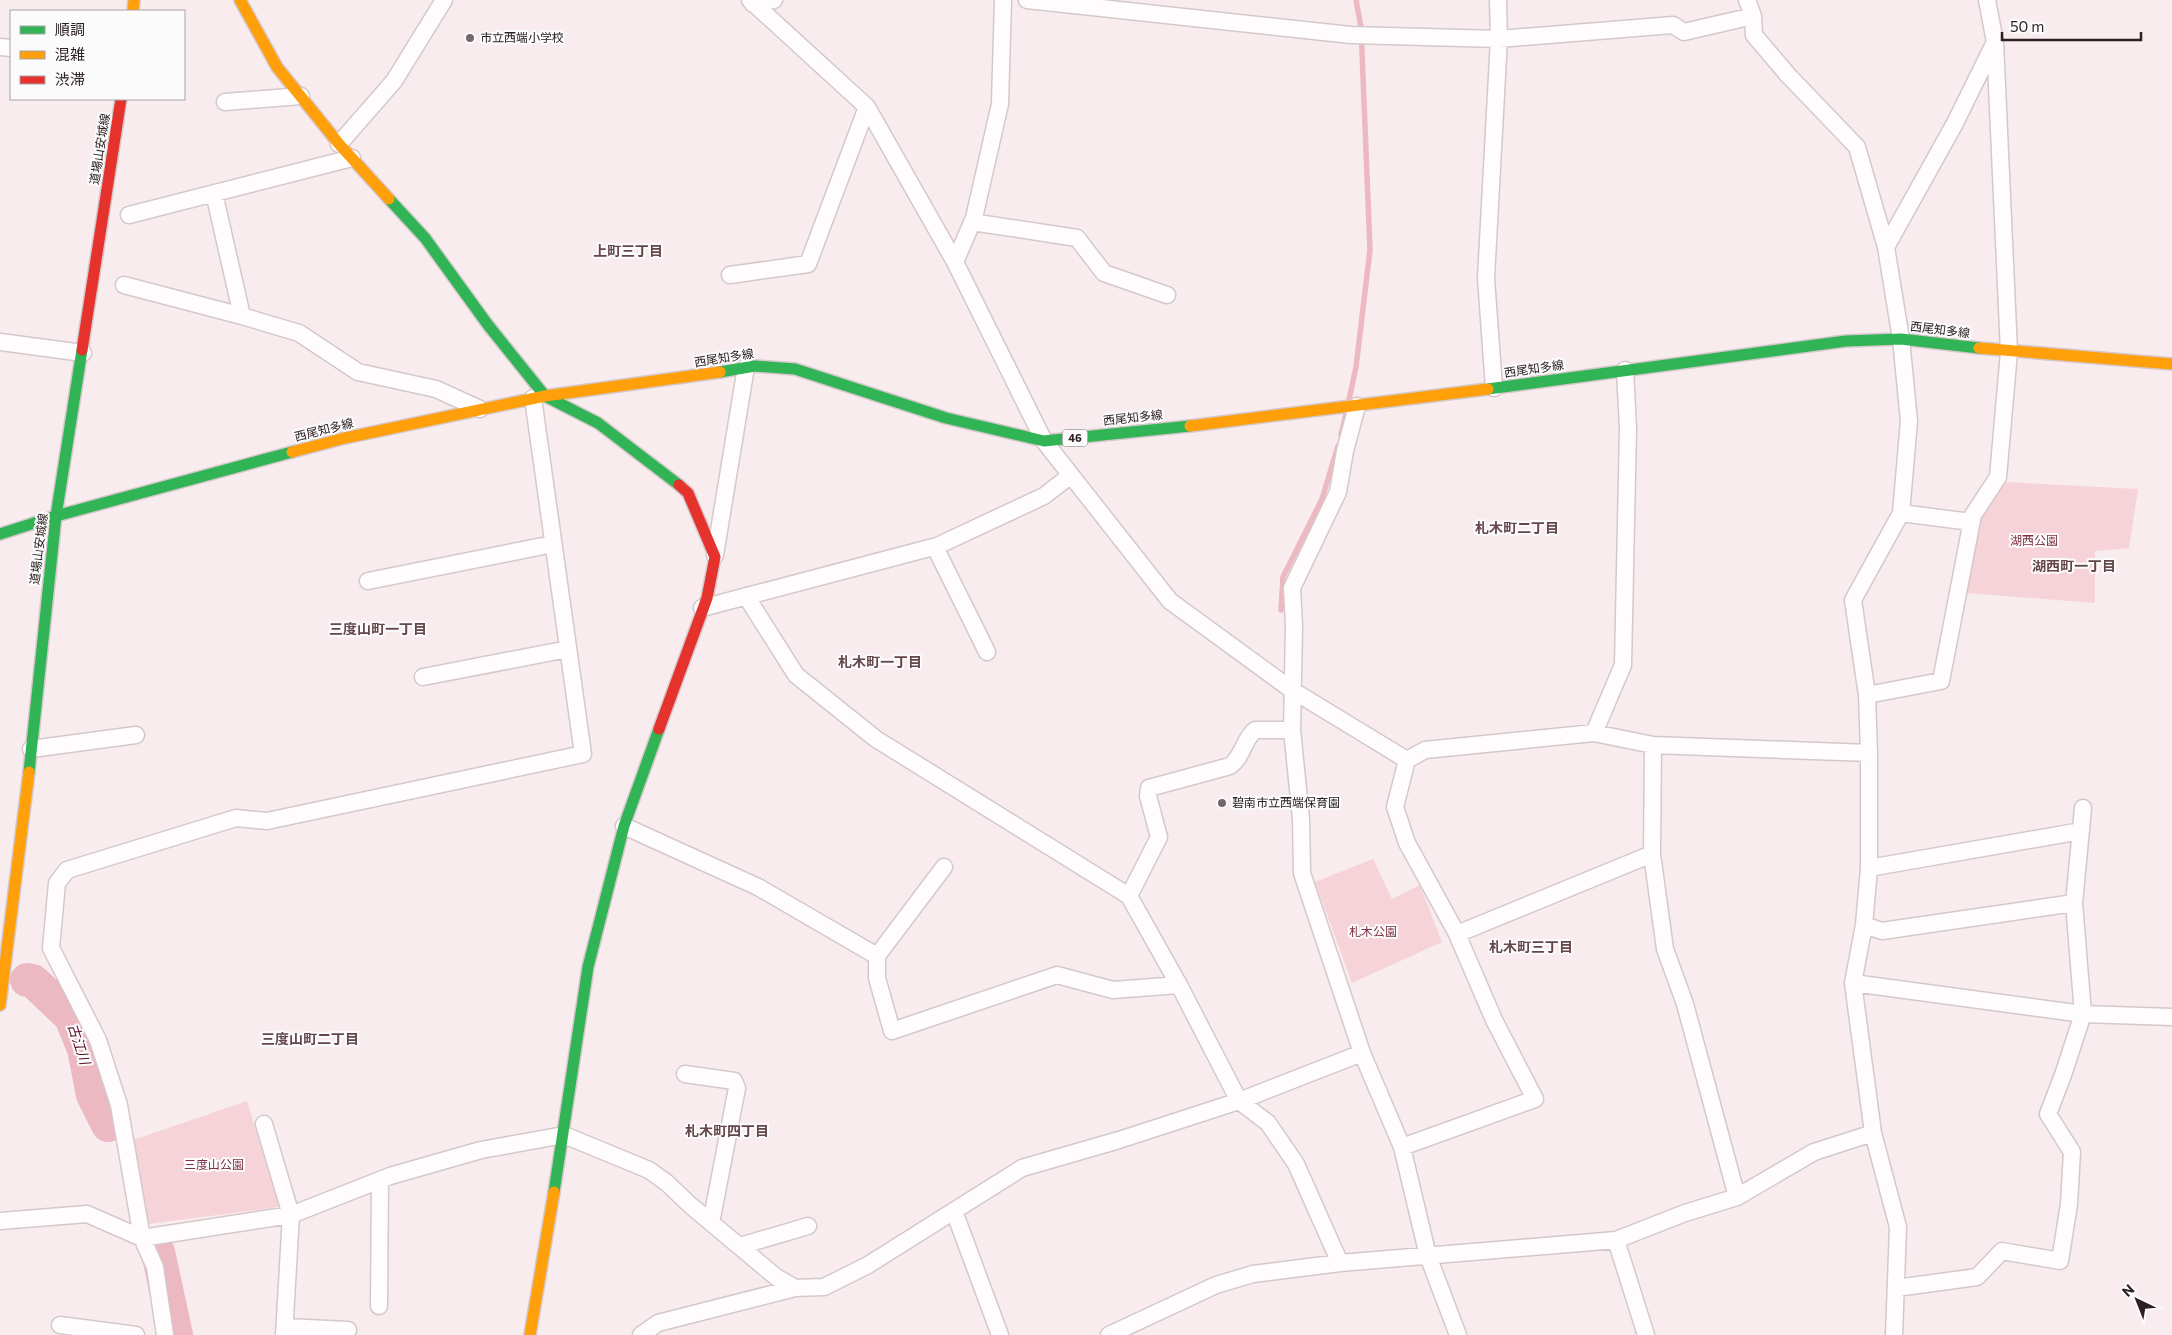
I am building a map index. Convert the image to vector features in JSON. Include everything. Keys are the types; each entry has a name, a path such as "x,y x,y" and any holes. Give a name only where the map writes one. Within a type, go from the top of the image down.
{"main road":[{"path":"240,0 277,67 339,144 425,238 539,397 598,424 669,476 688,493 715,557 707,598 624,826 588,967 564,1135 530,1335"},
{"name":"道場山安城線","path":"0,1005 31,749 56,516 83,353 121,100"},
{"name":"西尾知多線","path":"0,534 56,516 345,438 539,397 693,377 755,366 796,369 946,418 1044,441 1122,434 1357,406 1846,341 1900,338 2009,352 2172,364"}],"street":[{"path":"339,144 394,81 444,0"},
{"path":"752,2 774,0"},
{"path":"955,262 972,222 1000,104 1003,0"},
{"path":"1027,0 1351,34 1499,39 1673,25 1684,32 1753,16"},
{"path":"1494,388 1486,278 1499,39 1498,0"},
{"path":"1747,0 1753,16 1754,35 1787,74 1857,147 1886,248 1910,420 1901,513 1853,600 1867,695 1869,753 1869,868 1864,925 1853,983 1873,1133 1898,1227 1894,1335"},
{"path":"1867,695 1941,681 1972,515 1998,477 2009,352 1995,42 1987,0"},
{"path":"752,2 867,107 955,262 1044,441 1170,600 1292,690 1407,760"},
{"path":"1886,248 1954,125 1995,42"},
{"path":"226,102 301,96"},
{"path":"730,275 808,264 867,107"},
{"path":"129,215 352,158"},
{"path":"214,193 242,316"},
{"path":"972,222 1077,238 1104,273 1167,295"},
{"path":"124,285 299,333 358,372 436,389 480,409"},
{"path":"0,342 83,353"},
{"path":"715,557 746,368"},
{"path":"1594,733 1623,665 1628,428 1626,370"},
{"path":"166,1335 156,1267 142,1238 119,1105 98,1040 51,948 57,883 67,870 236,818 266,821 583,754 553,544 539,397"},
{"path":"1357,406 1345,451 1338,492 1292,588 1294,626 1292,730 1301,819 1302,873 1362,1053 1402,1147 1428,1256 1458,1335"},
{"path":"702,608 935,547 1044,496 1071,475"},
{"path":"1901,513 1971,522"},
{"path":"368,581 553,544"},
{"path":"935,547 987,652"},
{"path":"746,596 796,675 876,740 1129,896 1179,985 1239,1102 1268,1123 1296,1164 1340,1262"},
{"path":"423,677 568,649"},
{"path":"1129,896 1159,837 1148,796 1149,788 1230,766 1238,760 1249,735 1255,730 1292,730"},
{"path":"1402,1147 1535,1099 1494,1020 1457,934 1407,843 1395,807 1407,760 1425,750 1594,733 1653,744 1869,753"},
{"path":"31,749 136,736"},
{"path":"1653,744 1652,854 1665,949 1685,1004 1737,1197"},
{"path":"1896,1288 1977,1277 2002,1251 2060,1261 2069,1204 2072,1152 2048,1114 2064,1075 2083,1014 2074,903 2083,808"},
{"path":"624,826 758,887 877,956"},
{"path":"1869,868 2081,831"},
{"path":"1457,934 1652,854"},
{"path":"944,867 877,956 877,978 892,1031 1057,976 1113,990 1179,985"},
{"path":"1864,925 1882,931 2074,903"},
{"path":"1853,983 2083,1014 2172,1017"},
{"path":"641,1335 658,1323 795,1288 824,1287 868,1265 1022,1168 1239,1102 1362,1053"},
{"path":"685,1074 734,1081 737,1088 712,1223"},
{"path":"264,1124 291,1215 284,1331 348,1330"},
{"path":"1109,1335 1216,1285 1253,1274 1340,1262 1616,1240 1678,1216 1737,1197 1814,1152 1873,1133"},
{"path":"0,1221 87,1214 142,1238 291,1215 380,1180 481,1150 564,1135 649,1170 667,1182 776,1277 795,1288"},
{"path":"379,1306 380,1180"},
{"path":"954,1211 1000,1335"},
{"path":"740,1246 808,1226"},
{"path":"1616,1240 1646,1335"},
{"path":"60,1325 136,1335"}],"green space":[{"name":"湖西公園","path":"2005,482 2138,489 2129,548 2095,551 2095,603 1966,593 1979,518"},
{"name":"札木公園","path":"1373,859 1392,899 1420,885 1442,942 1352,983 1315,882"},
{"name":"三度山公園","path":"247,1101 279,1207 149,1224 133,1140"}],"waterway":[{"path":"1349,400 1356,367 1370,250 1361,27 1356,0"},
{"path":"1341,435 1346,414"},
{"path":"1281,610 1283,577 1322,499 1338,446"},
{"name":"古江川","path":"27,980 33,981 71,1017 84,1049 93,1095 108,1125"},
{"name":"古江川","path":"158,1252 176,1335"}],"traffic: fast":[{"path":"389,199 425,238 488,325 545,396 598,423 679,485"},
{"path":"1488,389 1846,341 1901,339 1979,348"},
{"path":"29,772 56,516 82,350"},
{"path":"720,372 755,366 795,369 946,418 1044,441 1190,426"},
{"path":"0,534 56,516 292,452"},
{"path":"554,1192 588,967 624,826 659,729"}],"traffic: slow":[{"path":"133,10 134,0"},
{"path":"240,0 277,67 339,144 389,199"},
{"path":"1979,348 2172,364"},
{"path":"292,452 345,438 545,396 720,372"},
{"path":"1190,426 1488,389"},
{"path":"0,1005 29,772"},
{"path":"530,1335 554,1192"}],"traffic: jam":[{"path":"82,350 121,100"},
{"path":"659,729 707,598 715,557 688,493 679,485"}],"place":[{"name":"市立西端小学校","path":"470,38"},
{"name":"碧南市立西端保育園","path":"1222,803"}],"district":[{"name":"上町三丁目","path":"628,251"},
{"name":"札木町二丁目","path":"1517,528"},
{"name":"湖西町一丁目","path":"2074,566"},
{"name":"三度山町一丁目","path":"378,629"},
{"name":"札木町一丁目","path":"880,662"},
{"name":"札木町三丁目","path":"1531,947"},
{"name":"三度山町二丁目","path":"310,1039"},
{"name":"札木町四丁目","path":"727,1131"}]}
